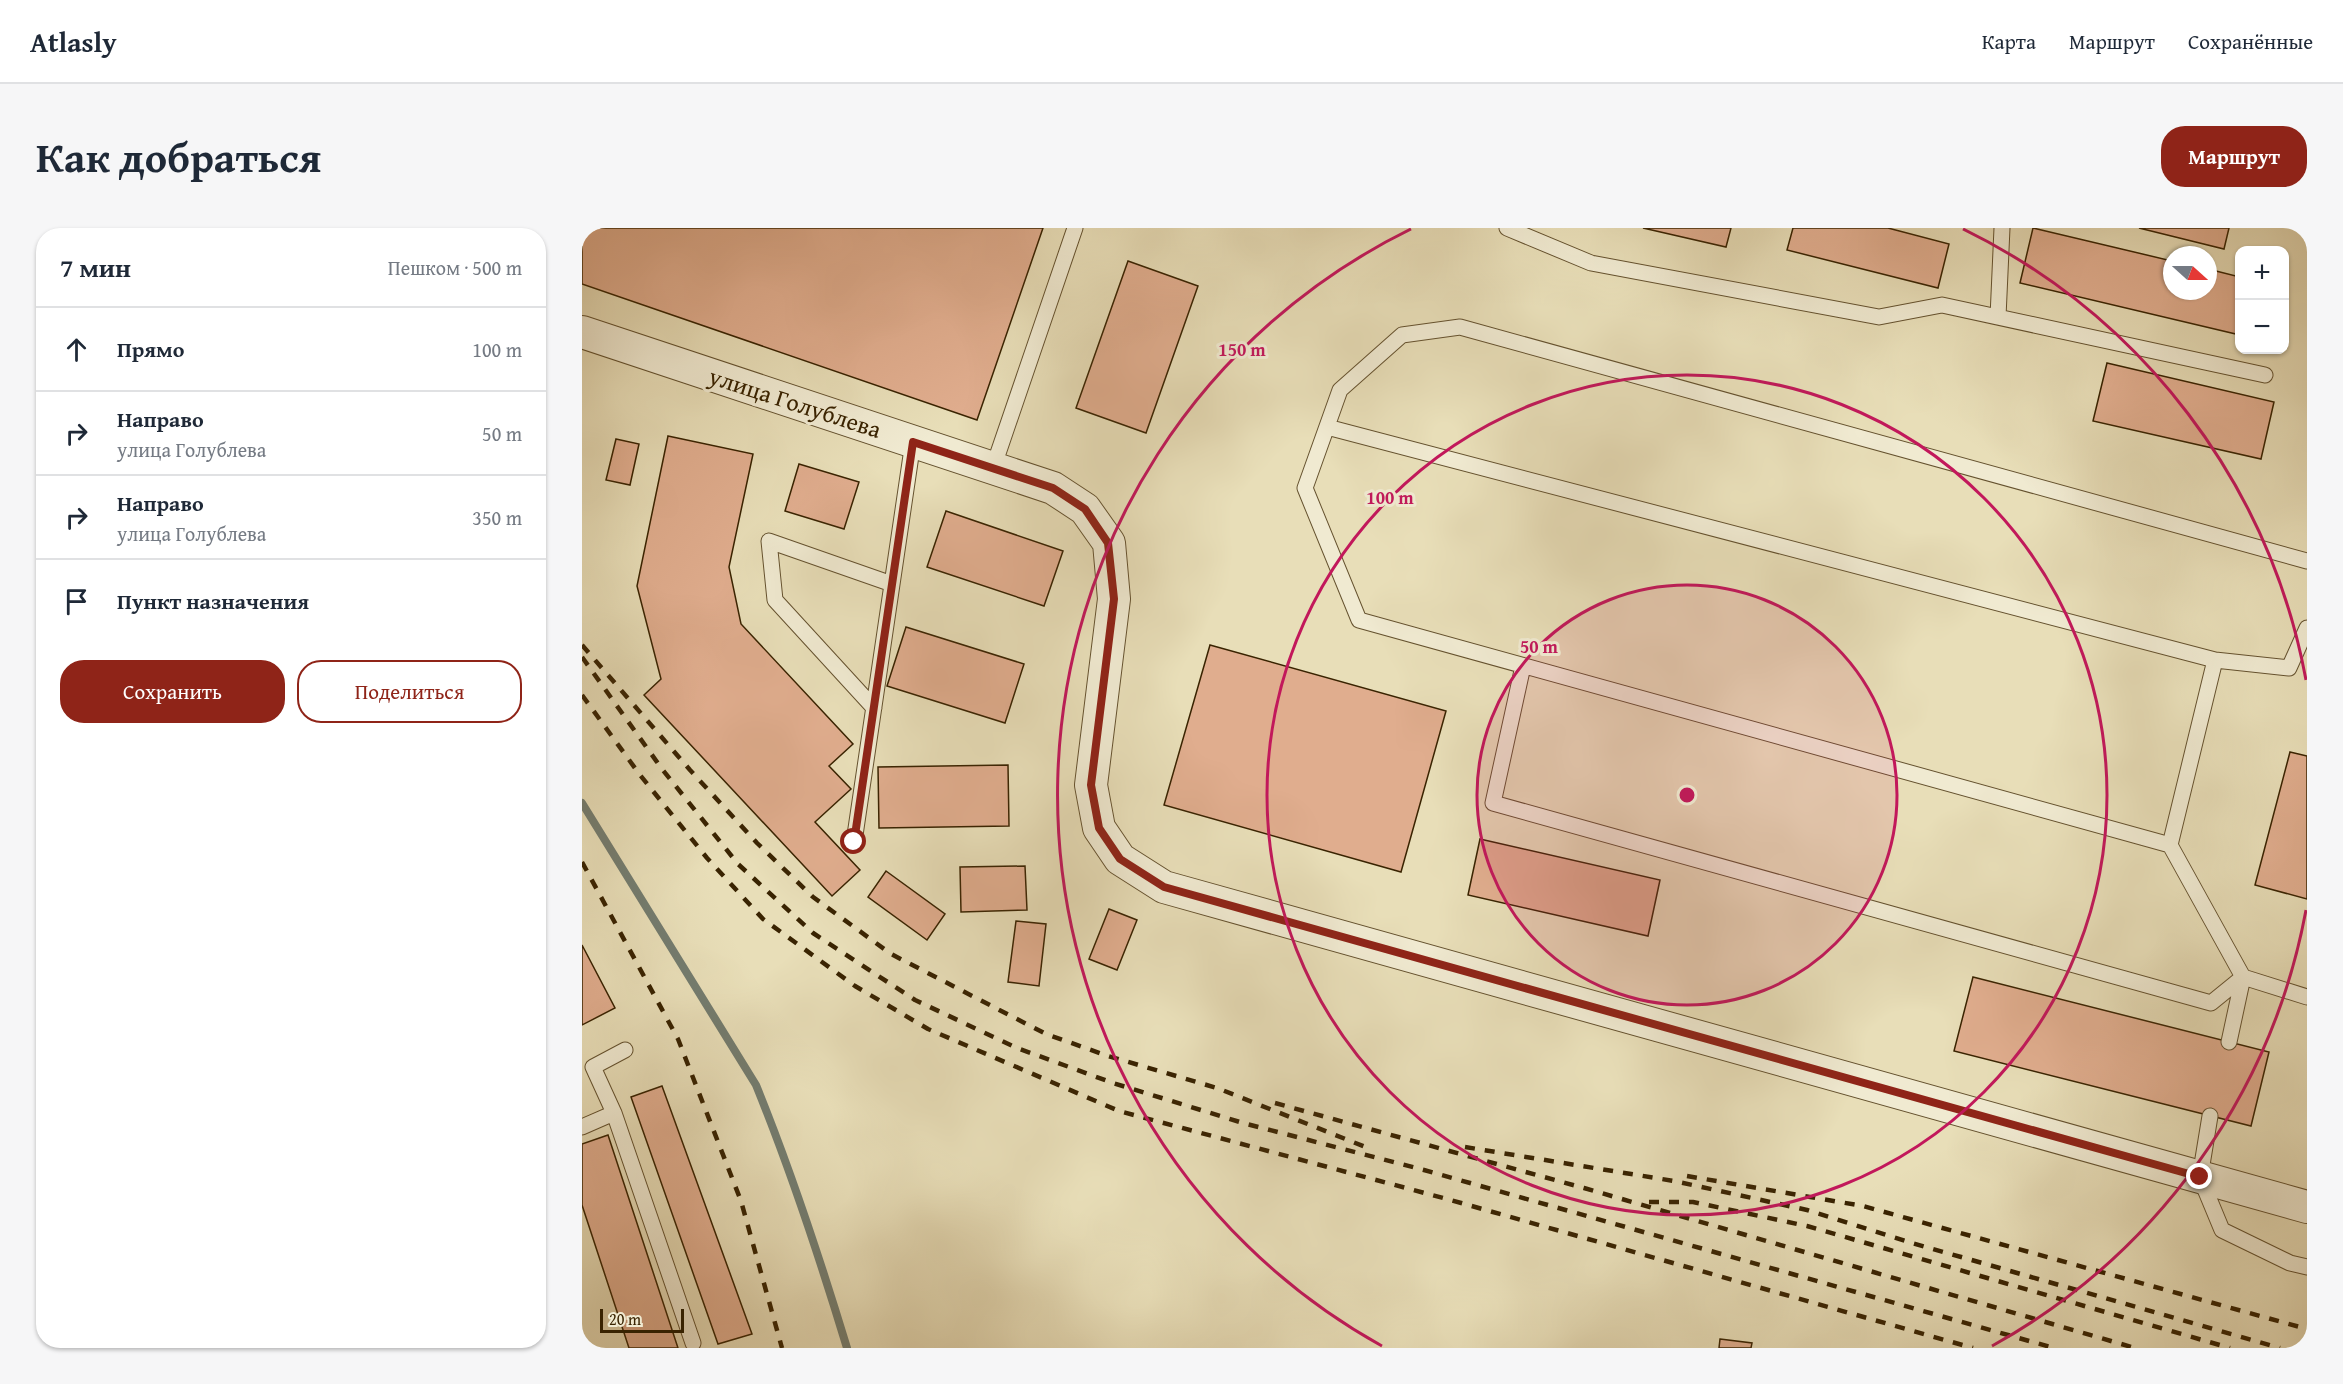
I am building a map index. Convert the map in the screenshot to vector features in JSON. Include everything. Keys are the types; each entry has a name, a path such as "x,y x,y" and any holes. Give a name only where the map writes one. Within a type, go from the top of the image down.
{"street":[{"name":"улица Голублева","path":"582,332 1053,488 1085,509 1108,543 1114,599 1091,785 1099,828 1120,859 1164,887 2307,1207"}],"lane":[{"path":"993,468 1075,228"},
{"path":"1507,228 1591,263 1879,316 1942,305 2265,375"},
{"path":"1998,317 2002,228"},
{"path":"2170,845 1359,620 1305,488 1340,390 1402,335 1460,327 2307,561"},
{"path":"1327,427 2216,660 2289,668 2307,628"},
{"path":"854,842 913,442"},
{"path":"874,708 775,600 769,541 892,584"},
{"path":"2216,660 2170,845 2243,977 2229,1042"},
{"path":"1523,666 1493,803 2211,1003 2243,977"},
{"path":"2243,977 2307,997"},
{"path":"625,1050 593,1067 614,1113 693,1343"},
{"path":"582,1127 614,1113"},
{"path":"2210,1116 2200,1177 2222,1230 2290,1263 2307,1267"}],"building":[{"path":"582,228 1043,228 977,420 582,284"},
{"path":"1643,228 1731,228 1726,247"},
{"path":"1793,228 1888,228 1949,244 1938,288 1787,250"},
{"path":"2033,228 2163,259 2163,300 2217,300 2217,271 2235,276 2235,334 2020,283"},
{"path":"2139,228 2229,228 2224,249"},
{"path":"1128,261 1198,286 1146,433 1076,408"},
{"path":"2107,363 2274,402 2261,459 2093,421"},
{"path":"668,436 753,454 729,567 741,624 853,744 829,766 851,789 815,822 860,870 832,896 644,695 661,679 637,586"},
{"path":"616,439 639,444 630,485 606,480"},
{"path":"799,464 859,482 844,529 785,511"},
{"path":"946,511 1063,551 1044,606 927,567"},
{"path":"906,627 1024,664 1005,723 887,686"},
{"path":"1210,645 1446,711 1401,872 1164,805"},
{"path":"2290,752 2307,756 2307,899 2255,885"},
{"path":"1008,765 1009,826 879,828 878,767"},
{"path":"1480,839 1660,880 1648,936 1468,895"},
{"path":"1025,866 1027,910 961,912 960,867"},
{"path":"886,871 945,914 927,940 868,897"},
{"path":"1109,909 1137,920 1117,970 1089,959"},
{"path":"1016,921 1046,924 1039,986 1008,982"},
{"path":"582,945 615,1008 582,1025"},
{"path":"1973,977 2269,1052 2251,1126 1954,1051"},
{"path":"662,1086 752,1334 718,1344 631,1097"},
{"path":"608,1135 678,1348 629,1348 582,1205 582,1144"},
{"path":"1720,1339 1752,1343 1751,1348 1719,1348"}],"waterway":[{"path":"582,803 756,1085 804,1215 847,1348"}],"railway":[{"path":"582,645 690,770 757,843 813,897 891,954 1046,1034 1108,1056 1217,1088 1368,1148"},
{"path":"582,657 662,769 738,864 813,933 915,1000 1017,1048 1113,1083 1243,1123 1424,1170 2054,1348"},
{"path":"582,695 640,775 707,858 763,919 855,986 928,1029 1119,1111 1447,1199 1973,1348"},
{"path":"582,862 678,1039 741,1201 782,1348"},
{"path":"1275,1103 1584,1188 2135,1348"},
{"path":"1465,1147 1674,1181 1807,1210 1912,1243 2280,1348"},
{"path":"1687,1176 1863,1206 2307,1329"},
{"path":"1649,1202 1693,1202 1807,1226 2230,1348"}],"route":[{"path":"854,842 913,442 1053,488 1085,509 1108,543 1114,599 1091,785 1099,828 1120,859 1164,887 2200,1177"}]}
